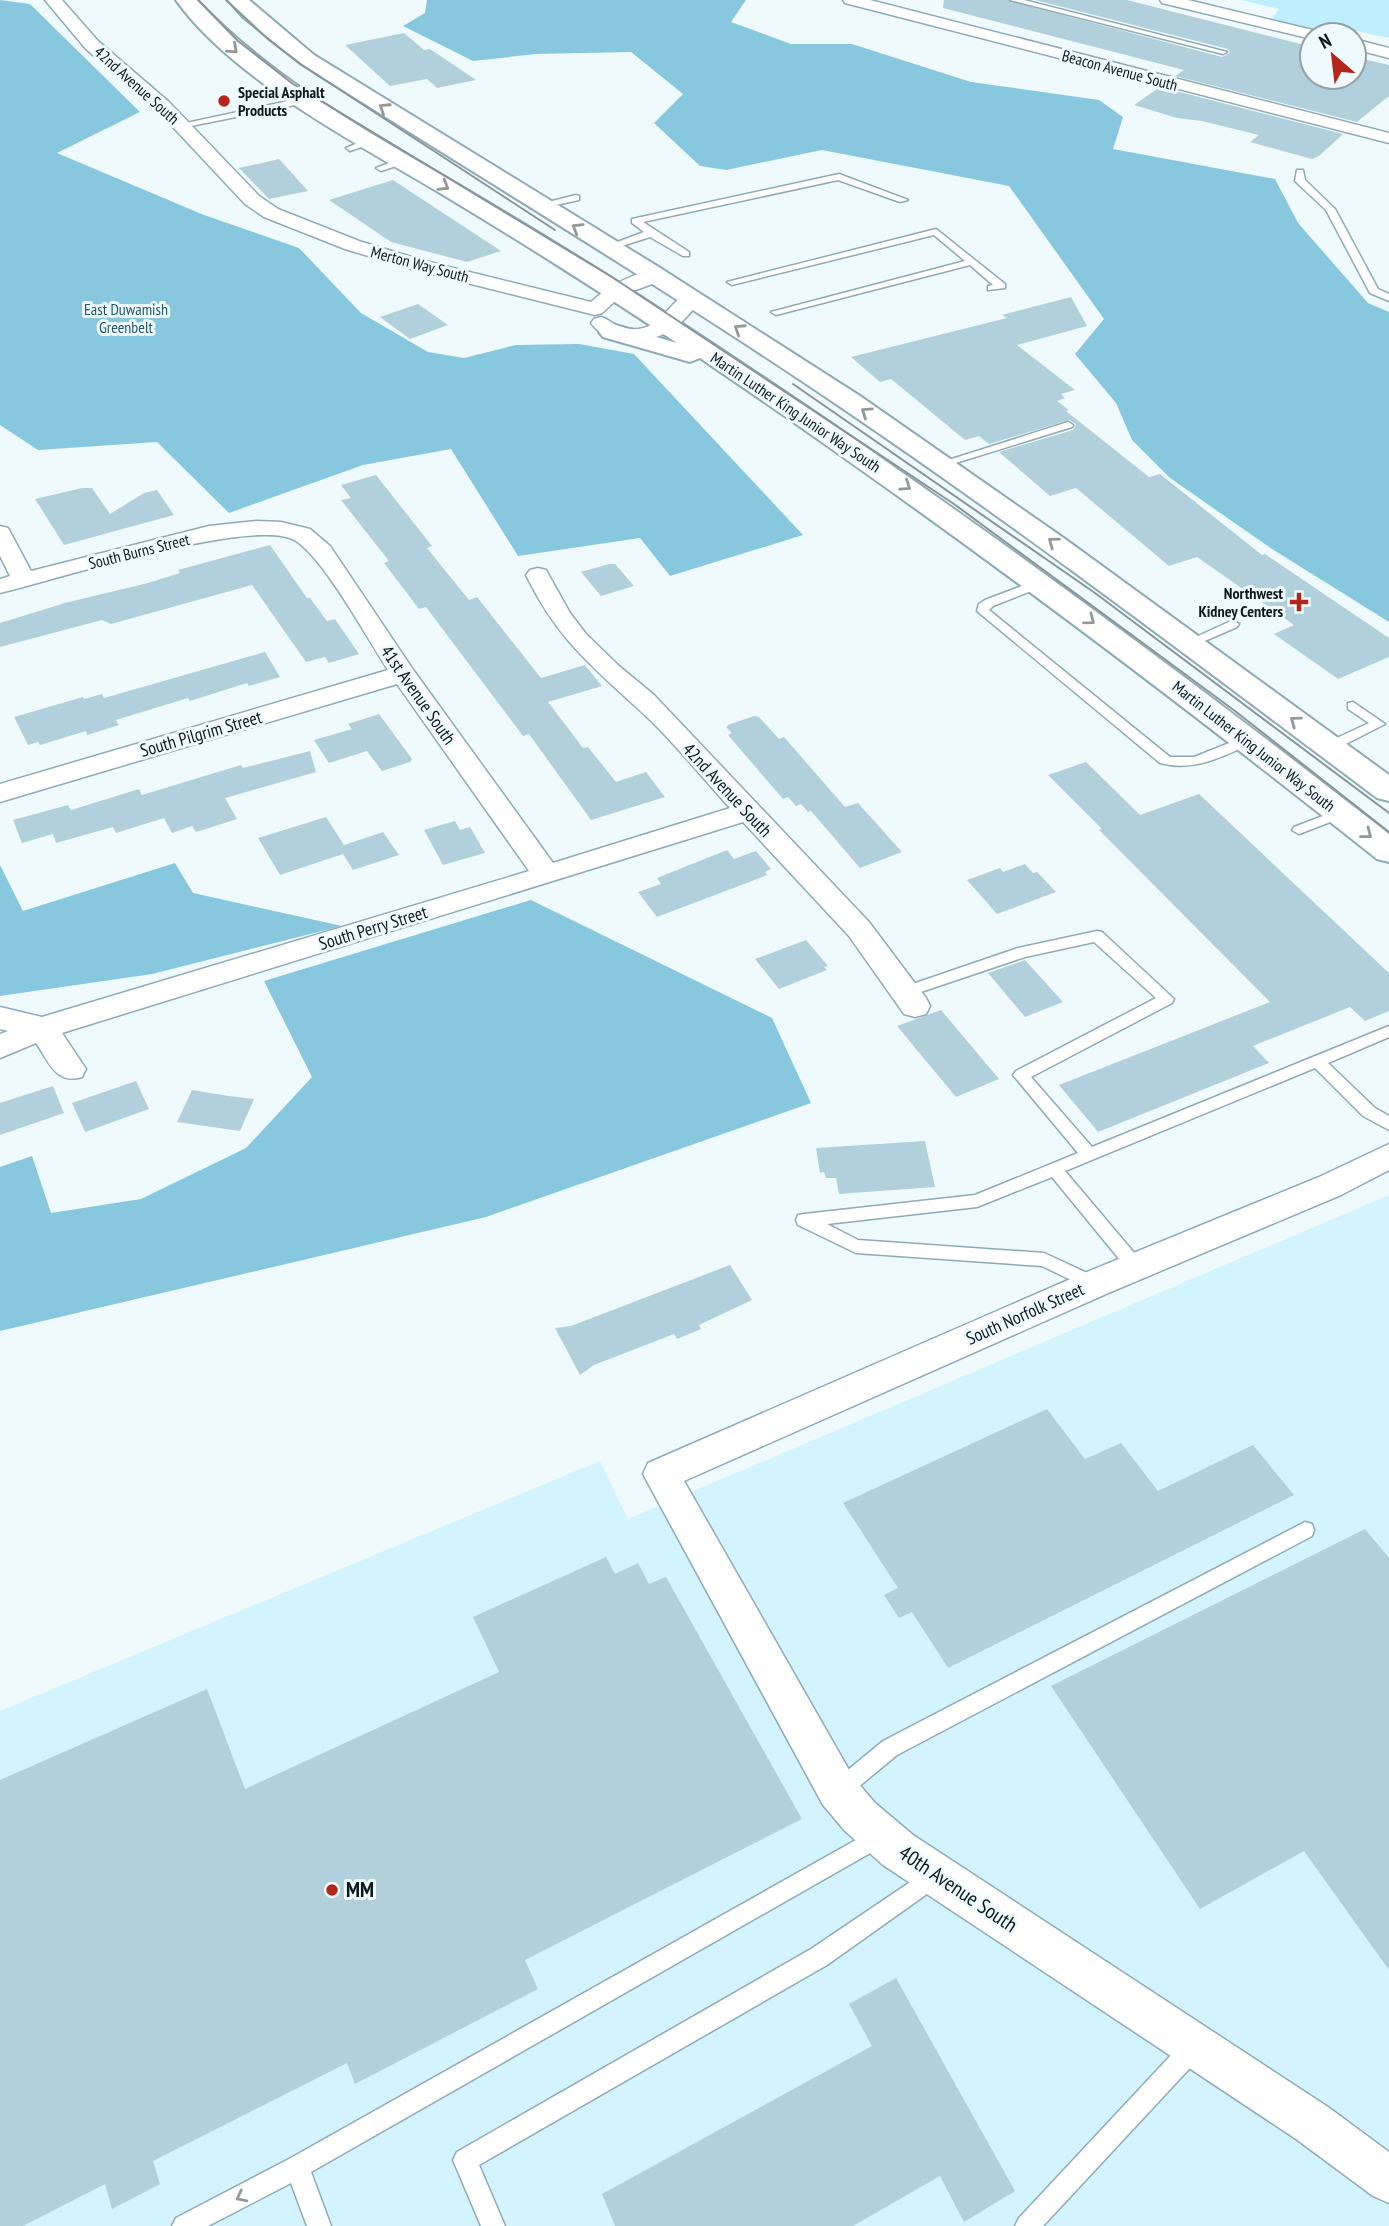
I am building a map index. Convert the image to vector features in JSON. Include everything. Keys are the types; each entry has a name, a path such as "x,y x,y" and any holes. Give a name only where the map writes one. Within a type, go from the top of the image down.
{"main road":[{"name":"Martin Luther King Junior Way South","path":"186,0 235,51 270,80 360,144 402,161 615,291 935,506 1247,740 1389,851"},
{"path":"238,0 307,59 656,276 942,464 1389,791"},
{"path":"612,332 730,368"}],"street":[{"name":"42nd Avenue South","path":"53,0 92,45 163,106 252,200"},
{"name":"Beacon Avenue South","path":"851,0 1389,138"},
{"path":"1168,0 1298,31"},
{"path":"1368,48 1389,53"},
{"name":"Merton Way South","path":"252,200 271,213 352,245 418,265 595,309"},
{"path":"656,276 615,291 595,309 603,327 612,332 636,333 667,325 692,299"},
{"name":"South Burns Street","path":"0,586 209,533 281,529"},
{"name":"41st Avenue South","path":"281,529 302,534 322,551 403,674 547,876"},
{"path":"0,533 24,580"},
{"name":"42nd Avenue South","path":"538,575 560,616 588,651 616,679 645,701 859,929 910,999"},
{"name":"South Pilgrim Street","path":"0,793 403,674"},
{"name":"South Perry Street","path":"0,1047 42,1028 547,876 747,812"},
{"path":"0,1018 42,1028 71,1069"},
{"name":"South Norfolk Street","path":"661,1474 1135,1266 1331,1186 1389,1156"},
{"name":"40th Avenue South","path":"661,1474 838,1791 860,1817 898,1850 1312,2123 1389,2180"}],"lane":[{"path":"1014,0 1223,52"},
{"path":"181,125 302,101"},
{"path":"381,168 402,161"},
{"path":"1300,172 1300,181 1330,209 1374,291 1389,298"},
{"path":"686,254 635,221 839,177 903,200"},
{"path":"541,205 576,198"},
{"path":"732,282 936,232 1001,286 992,288"},
{"path":"609,247 651,233"},
{"path":"776,312 972,262"},
{"path":"942,464 1068,425"},
{"path":"1040,583 989,603 983,607 983,611 1165,760 1175,765 1187,763 1247,740"},
{"path":"1189,643 1233,624"},
{"path":"1329,747 1378,724 1353,706"},
{"path":"1299,830 1341,813"},
{"path":"910,999 1023,951 1097,936 1167,999 1021,1075 1090,1156"},
{"path":"1094,1284 1044,1260 856,1246 804,1220 977,1201 1389,1031"},
{"path":"1317,1061 1369,1112 1389,1124"},
{"path":"1055,1170 1135,1266"},
{"path":"838,1791 890,1748 1305,1530"},
{"path":"184,2226 297,2167 881,1835"},
{"path":"493,2226 465,2160 819,1957 936,1875"},
{"path":"1027,2226 1195,2046"},
{"path":"297,2167 319,2226"}],"shaded area":[{"path":"1241,0 1389,0 1389,38 1368,33 1368,21 1298,21 1298,26 1271,20 1279,9"},
{"path":"1389,1195 1389,2226 0,2226 0,1711 600,1461 628,1519"}],"green space":[{"name":"East Duwamish Greenbelt","path":"0,0 30,4 140,112 57,153 204,215 299,248 361,313 428,352 464,358 516,345 579,344 634,354 803,535 670,576 640,538 518,556 451,449 363,465 229,513 157,442 38,450 0,425"},
{"path":"427,0 746,0 731,22 791,44 852,44 971,82 1099,100 1123,117 1113,149 1275,179 1298,223 1368,303 1389,312 1389,622 1272,549 1170,478 1132,440 1116,403 1075,354 1104,319 1009,186 822,150 726,170 700,166 654,123 683,94 631,52 536,54 473,61 403,26 425,13"},
{"path":"175,863 193,893 342,926 152,974 0,996 0,865 23,911"},
{"path":"531,900 772,1018 811,1103 486,1217 0,1331 0,1167 32,1156 51,1213 141,1199 246,1148 312,1077 264,981"}],"building":[{"path":"944,0 1007,0 1222,57 1230,53 1228,49 1035,0 1127,0 1298,43 1298,91 1368,91 1368,60 1389,65 1389,96 1357,122 1175,76 1184,70 943,8"},
{"path":"404,33 424,50 430,49 476,80 437,88 427,79 390,86 345,45"},
{"path":"1160,87 1343,134 1312,159 1250,142 1259,135 1202,121 1177,118 1134,105"},
{"path":"279,159 308,191 269,199 239,168"},
{"path":"393,180 501,251 467,262 391,242 329,200"},
{"path":"1071,297 1087,326 1017,345 1075,390 1061,394 1065,398 1057,401 1149,477 1160,474 1262,555 1265,554 1389,638 1389,657 1338,679 1274,634 1294,625 1197,557 1169,566 1076,488 1050,496 999,452 1073,430 1076,424 1069,420 989,444 979,436 965,440 891,379 880,382 851,357 1007,318 1002,315"},
{"path":"418,304 448,325 410,339 380,317"},
{"path":"376,475 432,546 427,548 469,600 477,597 541,678 585,665 602,686 548,702 583,748 588,747 616,782 646,772 665,797 591,820 529,734 523,736 426,607 419,609 384,563 389,561 341,500 351,498 341,485"},
{"path":"92,488 110,514 144,493 157,490 174,515 64,545 35,499"},
{"path":"270,545 307,598 310,598 327,621 335,619 359,654 329,663 325,657 306,662 252,585 111,624 102,620 0,647 0,623 65,603 148,583 180,573 178,570"},
{"path":"615,564 634,586 601,596 581,572"},
{"path":"265,652 280,677 249,686 247,683 190,701 188,698 116,720 119,725 87,735 86,731 40,745 38,742 28,745 14,717 83,697 84,699 102,694 104,698"},
{"path":"379,714 412,759 410,762 382,771 367,751 329,763 314,740 352,729 348,724"},
{"path":"754,716 759,717 779,739 784,737 845,807 858,803 902,852 860,868 811,811 808,812 801,804 796,806 788,797 783,799 728,735 732,733 726,727 728,725"},
{"path":"310,751 316,772 225,798 237,819 196,832 192,826 172,833 164,818 116,833 113,827 56,843 53,834 22,843 13,820 68,805 71,810 139,789 142,795 241,765 243,768"},
{"path":"1086,762 1140,815 1199,794 1389,973 1389,1011 1365,1021 1350,1007 1253,1046 1269,1063 1098,1132 1059,1085 1270,1002 1048,775"},
{"path":"326,817 344,845 383,832 399,855 353,870 343,854 280,875 258,838"},
{"path":"455,821 460,830 470,827 485,853 443,865 424,830"},
{"path":"727,850 734,859 756,851 771,869 765,872 767,875 657,917 638,892 661,884 657,878"},
{"path":"1025,864 1033,873 1037,872 1056,892 997,914 967,880 1000,868 1003,872"},
{"path":"806,940 828,966 824,967 827,970 779,989 755,959"},
{"path":"1025,960 1063,1002 1025,1017 988,973"},
{"path":"941,1010 999,1079 956,1097 897,1026"},
{"path":"136,1081 149,1109 85,1132 72,1103"},
{"path":"53,1086 64,1113 0,1135 0,1103"},
{"path":"192,1090 254,1099 240,1131 177,1122"},
{"path":"925,1141 935,1187 839,1194 836,1178 826,1178 824,1172 820,1173 816,1148"},
{"path":"730,1265 752,1300 699,1325 701,1329 677,1339 674,1334 594,1365 580,1375 555,1328 571,1326"},
{"path":"1047,1409 1085,1459 1121,1443 1158,1491 1253,1445 1294,1495 948,1668 912,1612 899,1618 884,1595 898,1588 843,1503"},
{"path":"1365,1529 1389,1558 1389,1970 1304,1851 1200,1909 1051,1686"},
{"name":"MM","path":"606,1557 615,1574 638,1563 649,1584 666,1577 802,1819 525,1960 538,1989 355,2084 347,2063 153,2161 160,2184 112,2209 105,2184 23,2226 0,2226 0,1780 207,1689 245,1789 499,1672 473,1617"},
{"path":"896,1978 1015,2191 964,2222 940,2176 853,2226 615,2226 602,2194 872,2046 849,2004"}],"tram line":[{"path":"198,0 238,41 293,84 612,277 954,504 1235,711 1389,832"},
{"path":"226,0 269,40 302,65 555,230"},
{"path":"793,384 1095,593 1389,813"}],"place":[{"name":"Special Asphalt Products","path":"224,101"},
{"name":"Northwest Kidney Centers","path":"1299,602"},
{"name":"MM","path":"332,1890"}]}
